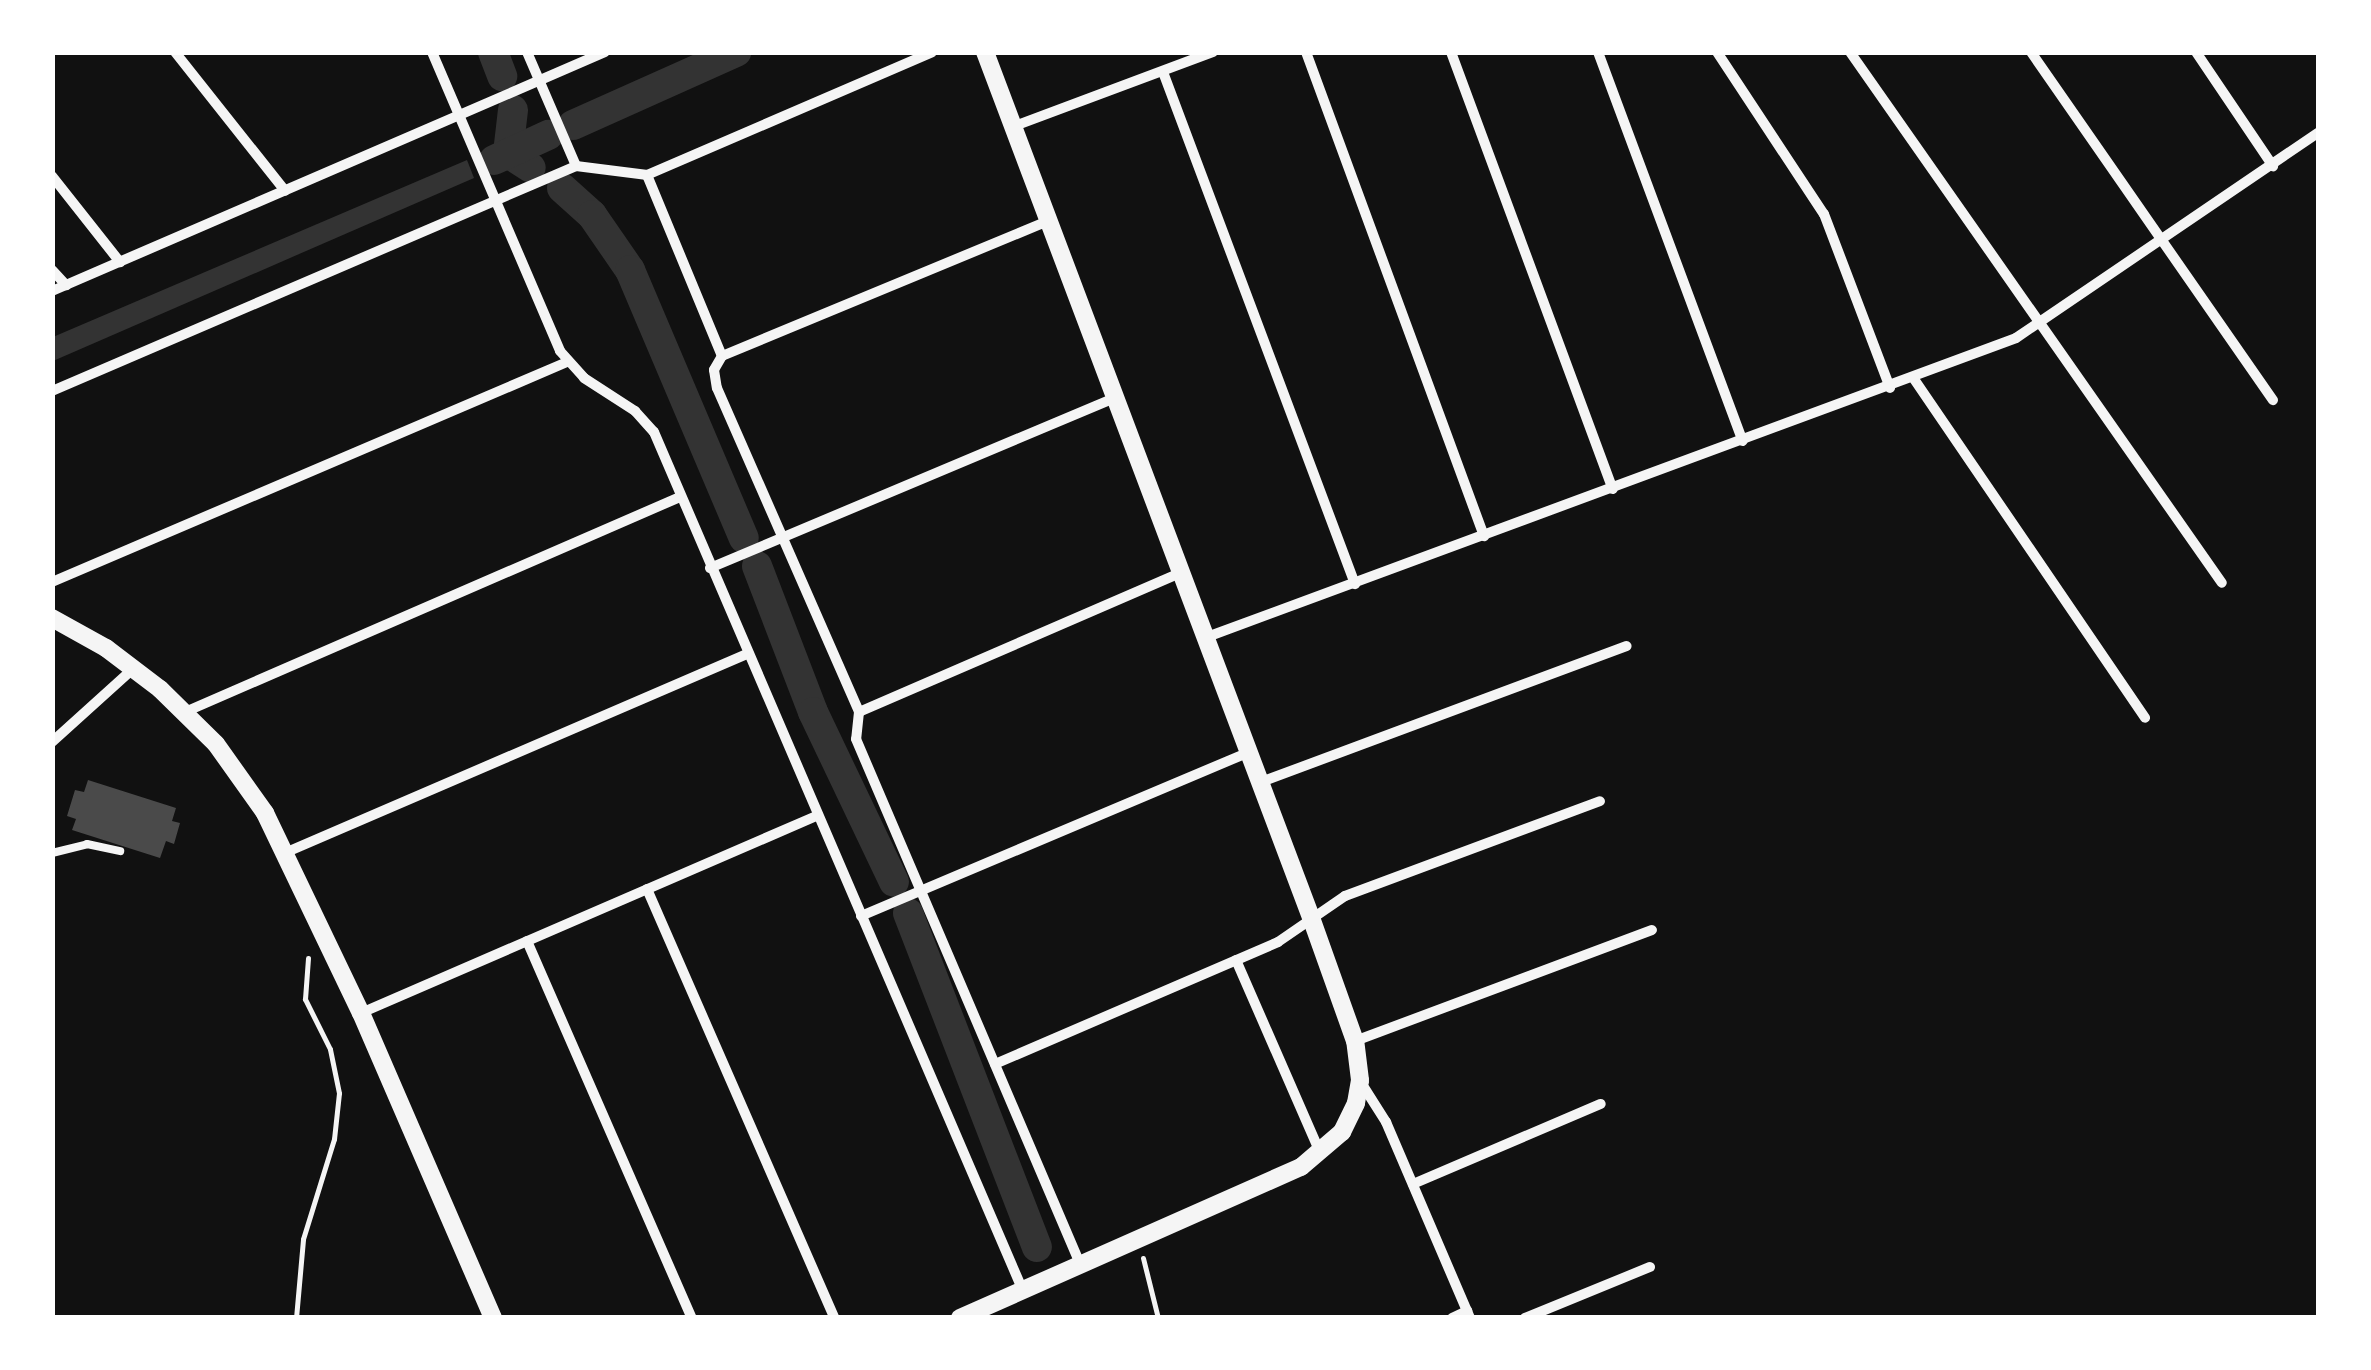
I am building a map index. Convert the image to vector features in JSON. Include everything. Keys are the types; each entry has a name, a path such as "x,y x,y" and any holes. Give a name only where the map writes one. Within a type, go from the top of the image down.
{"street":[{"path":"174,52 286,191"},
{"path":"432,52 567,362 648,424 1023,1291"},
{"path":"527,52 576,166"},
{"path":"52,292 604,52"},
{"path":"52,391 576,166 647,175 932,52"},
{"path":"960,1318 1255,1190 1321,1154 1350,1120 1360,1080 1355,1041 1312,920 984,52"},
{"path":"1012,127 1213,52"},
{"path":"1306,52 1484,536"},
{"path":"1450,52 1613,489"},
{"path":"1598,52 1744,441"},
{"path":"1717,52 1824,214 1890,388"},
{"path":"1850,52 2038,326 2222,583"},
{"path":"2031,52 2273,400"},
{"path":"2196,52 2273,166"},
{"path":"1163,72 1355,584"},
{"path":"1207,637 1890,388 2038,326 2318,134"},
{"path":"647,175 722,356"},
{"path":"52,176 120,262"},
{"path":"1048,220 722,356 714,370 716,388 859,712 856,739 1080,1266"},
{"path":"52,270 66,285"},
{"path":"52,582 567,362"},
{"path":"1914,379 2144,718"},
{"path":"710,568 1116,397"},
{"path":"185,712 680,496"},
{"path":"859,712 1182,572"},
{"path":"52,618 134,668 185,712 240,776 287,852 493,1318"},
{"path":"1261,782 1626,646"},
{"path":"287,852 748,654"},
{"path":"52,742 134,668"},
{"path":"861,916 1250,752"},
{"path":"995,1064 1290,936 1345,896 1600,802"},
{"path":"361,1013 818,815"},
{"path":"646,889 834,1318"},
{"path":"1355,1041 1652,930"},
{"path":"527,940 692,1318"},
{"path":"1236,960 1321,1154"},
{"path":"1360,1080 1377,1104 1469,1314 1452,1318"},
{"path":"1412,1184 1600,1104"},
{"path":"1525,1318 1650,1267"}],"lane":[{"path":"52,853 87,844 120,851"}],"path":[{"path":"296,1318 304,1239 338,1116 336,1071 305,998 308,958 322,930"},
{"path":"1138,1240 1158,1318"}],"shaded area":[{"path":"467,160 474,178 53,361 53,337"}],"building":[{"path":"88,780 176,808 172,821 180,823 174,844 166,841 160,858 72,830 76,819 67,816 75,790 84,792"}],"waterway":[{"path":"493,52 502,76"},
{"path":"573,125 736,52"},
{"path":"513,110 508,153 531,168"},
{"path":"494,160 548,135"},
{"path":"562,188 592,215 630,270 744,538"},
{"path":"757,566 813,712 894,882"},
{"path":"908,913 1037,1247"}]}
